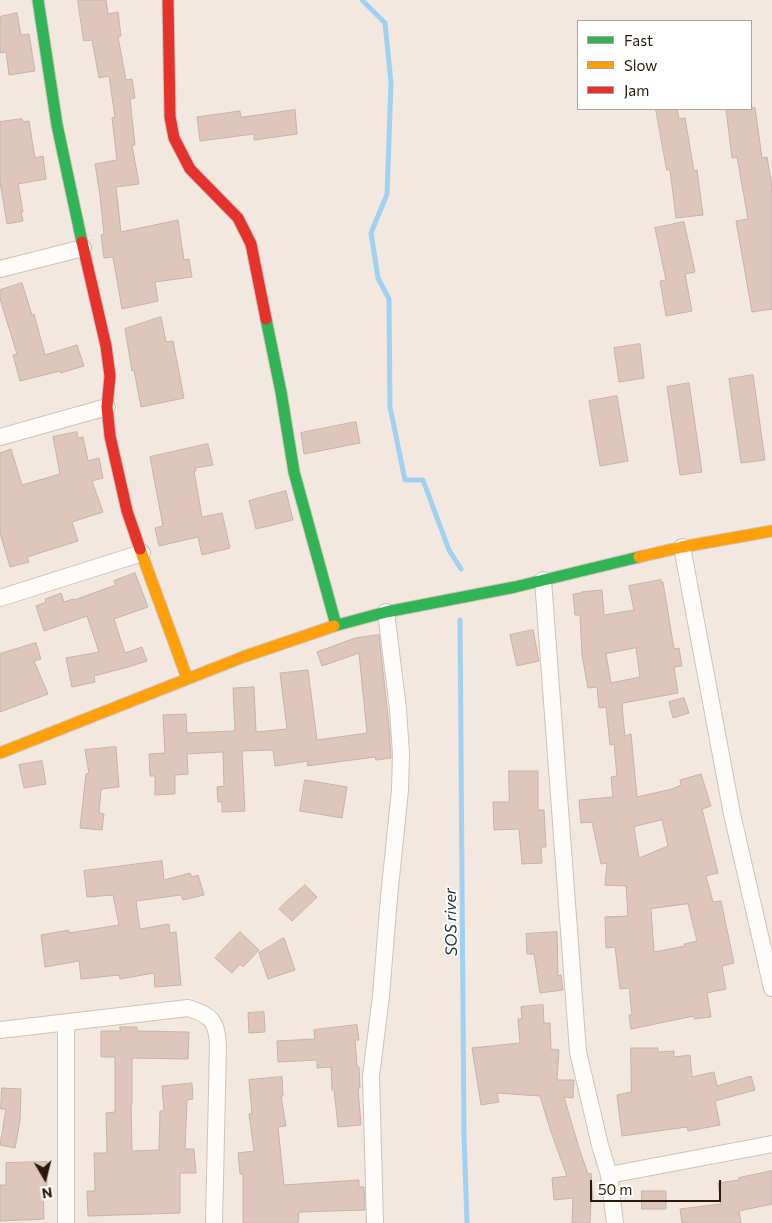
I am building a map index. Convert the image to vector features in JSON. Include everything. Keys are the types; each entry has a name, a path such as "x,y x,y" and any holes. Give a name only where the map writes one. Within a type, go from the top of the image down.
{"street":[{"path":"38,0 58,125 83,248 106,346 110,376 107,406 110,436 127,511 187,678"},
{"path":"168,0 170,117 174,138 190,169 238,218 251,244 281,392 294,472 336,626"},
{"path":"0,269 83,248"},
{"path":"0,437 107,406"},
{"path":"0,753 187,678 251,654 336,626 386,612 479,595 682,547 772,531"},
{"path":"682,547 732,814 772,988"},
{"path":"0,598 142,553"},
{"path":"543,580 578,1052 609,1175 615,1223"},
{"path":"375,1223 371,1076 381,996 400,790 401,754 398,709 386,612"},
{"path":"0,1030 188,1008 201,1012 212,1020 217,1032 218,1045 214,1223"},
{"path":"66,1023 66,1223"},
{"path":"609,1175 772,1144"}],"building":[{"path":"78,0 106,0 108,14 118,12 121,36 118,37 126,80 132,79 135,98 130,99 135,145 132,145 139,184 116,187 121,232 178,220 184,260 189,259 192,277 155,282 158,301 122,309 113,257 104,258 101,235 104,235 95,164 117,160 112,118 115,117 109,76 99,78 92,40 84,41"},
{"path":"17,13 21,35 29,34 35,71 9,75 6,52 0,53 0,17"},
{"path":"752,108 755,108 762,158 767,157 772,187 772,309 752,312 736,221 748,219 737,157 732,158 726,110 752,110"},
{"path":"295,110 297,134 254,140 254,134 200,141 197,117 240,111 241,117"},
{"path":"656,110 677,110 679,119 685,118 694,171 697,170 703,215 676,218 670,170 667,170"},
{"path":"22,119 23,122 29,121 35,158 43,156 46,179 18,184 23,221 7,224 0,182 0,122"},
{"path":"684,222 695,272 685,274 692,311 666,316 660,281 666,280 655,228"},
{"path":"22,283 32,315 34,314 45,355 77,345 84,366 61,373 60,371 20,381 13,355 17,354 0,299 0,290"},
{"path":"161,317 166,342 173,341 184,398 141,407 134,370 132,371 125,329"},
{"path":"640,344 644,378 619,382 614,348"},
{"path":"753,375 765,460 741,463 729,379"},
{"path":"689,383 702,472 680,475 667,387"},
{"path":"617,396 628,461 600,466 589,401"},
{"path":"356,422 360,443 304,454 301,433"},
{"path":"77,432 78,438 83,437 88,461 99,458 103,478 92,481 103,512 72,522 78,541 27,557 29,562 10,567 0,533 0,453 11,449 22,485 60,474 53,437"},
{"path":"208,444 213,465 195,468 196,471 194,471 202,517 222,513 230,548 202,555 198,537 159,546 155,528 163,526 150,457"},
{"path":"286,491 293,520 256,529 249,501"},
{"path":"135,573 148,607 114,619 125,653 142,647 147,661 94,676 95,682 72,687 66,658 99,652 87,616 44,631 36,606 46,602 45,599 61,593 64,602 74,600 116,585 114,581"},
{"path":"661,580 661,583 663,582 674,649 679,648 682,666 674,667 678,693 623,703 625,736 631,734 637,797 672,789 681,785 680,780 701,774 711,806 702,809 718,873 706,876 713,902 721,901 734,963 722,966 726,989 707,993 711,1017 694,1019 694,1016 631,1029 629,1015 632,1015 629,988 620,989 615,947 606,948 605,917 628,916 626,886 605,885 607,863 601,864 592,822 581,823 579,800 613,797 611,777 617,776 614,744 610,745 606,707 599,708 597,687 588,688 582,655 580,615 575,615 573,594 602,590 604,615 634,610 629,586","holes":["636,648 640,677 611,683 606,654","662,820 668,846 639,858 634,827","688,904 697,941 684,944 685,946 654,952 651,909"]},
{"path":"533,630 539,661 517,666 510,635"},
{"path":"379,635 391,758 376,760 375,757 307,766 308,761 275,766 273,750 242,751 245,811 222,812 222,802 218,802 217,787 224,786 223,752 187,754 188,774 175,775 175,794 155,795 155,776 150,776 149,754 165,753 163,715 186,714 187,733 235,731 233,688 254,687 256,732 287,729 280,673 308,670 317,740 367,733 359,653 322,666 317,652 355,638"},
{"path":"36,643 41,659 34,661 48,694 0,712 0,654"},
{"path":"684,698 689,713 673,718 669,702"},
{"path":"116,747 119,787 101,789 99,813 104,814 102,830 80,828 86,774 89,773 85,750"},
{"path":"42,761 46,784 24,788 19,765"},
{"path":"509,771 538,771 538,810 544,810 546,847 541,847 542,863 522,864 519,829 494,830 493,802 509,802"},
{"path":"305,780 347,787 342,818 300,811"},
{"path":"162,861 164,880 190,873 192,877 198,875 204,895 183,900 181,895 136,901 140,929 169,924 170,933 176,932 181,985 155,987 154,973 120,979 119,975 81,979 79,961 45,967 41,935 69,930 69,933 119,925 113,895 87,897 84,871"},
{"path":"305,885 317,897 292,921 279,909"},
{"path":"240,932 259,950 243,967 240,964 232,973 215,958"},
{"path":"557,932 558,976 561,975 563,990 540,993 534,954 527,954 526,934"},
{"path":"284,938 295,970 268,979 259,953"},
{"path":"543,1005 544,1023 550,1023 551,1049 559,1050 557,1080 574,1080 573,1098 564,1097 588,1174 591,1173 593,1199 591,1200 590,1223 572,1223 573,1198 554,1200 552,1178 567,1176 540,1096 497,1093 499,1102 481,1105 472,1048 520,1043 518,1019 522,1019 521,1007"},
{"path":"264,1012 265,1032 249,1033 248,1013"},
{"path":"357,1025 359,1040 355,1040 357,1067 359,1067 360,1088 358,1088 361,1125 338,1127 334,1090 332,1090 331,1067 317,1068 317,1060 278,1062 277,1041 315,1039 314,1030"},
{"path":"120,1027 137,1027 137,1031 189,1032 188,1059 132,1058 132,1151 159,1150 160,1111 164,1111 162,1086 192,1083 193,1099 187,1100 185,1149 194,1149 196,1173 180,1173 180,1213 88,1216 87,1191 95,1191 94,1153 107,1153 106,1113 115,1112 115,1057 101,1057 101,1031 120,1031"},
{"path":"631,1048 658,1048 658,1052 674,1051 674,1057 690,1055 692,1077 714,1072 717,1086 751,1076 755,1090 715,1101 720,1125 688,1131 687,1127 622,1136 617,1095 631,1092"},
{"path":"282,1077 283,1096 281,1096 286,1126 278,1127 284,1185 359,1180 359,1187 364,1187 365,1210 299,1212 298,1223 243,1223 243,1174 240,1174 238,1153 254,1151 249,1114 252,1113 249,1080"},
{"path":"2,1088 21,1089 20,1121 15,1148 0,1145 6,1109 1,1109"},
{"path":"47,1162 47,1186 43,1186 44,1219 0,1221 0,1185 6,1185 6,1163"},
{"path":"772,1171 772,1204 739,1211 741,1223 682,1223 680,1209 721,1204 718,1183 739,1180 739,1178"},
{"path":"642,1191 666,1191 666,1209 642,1209"}],"waterway":[{"path":"362,0 385,23 391,83 387,194 371,233 378,278 389,299 390,407 405,480 423,480 449,550 461,569"},
{"name":"SOS river","path":"460,620 464,1136 467,1223"}],"traffic: fast":[{"path":"38,0 57,125 82,242"},
{"path":"266,319 281,392 294,472 336,625"},
{"path":"334,626 386,612 515,587 639,557"}],"traffic: slow":[{"path":"639,557 682,547 772,531"},
{"path":"140,549 187,678"},
{"path":"0,753 243,657 334,626"}],"traffic: jam":[{"path":"168,0 170,117 174,138 190,169 238,218 251,244 266,319"},
{"path":"82,242 106,346 110,376 107,407 110,436 127,511 140,549"}]}
